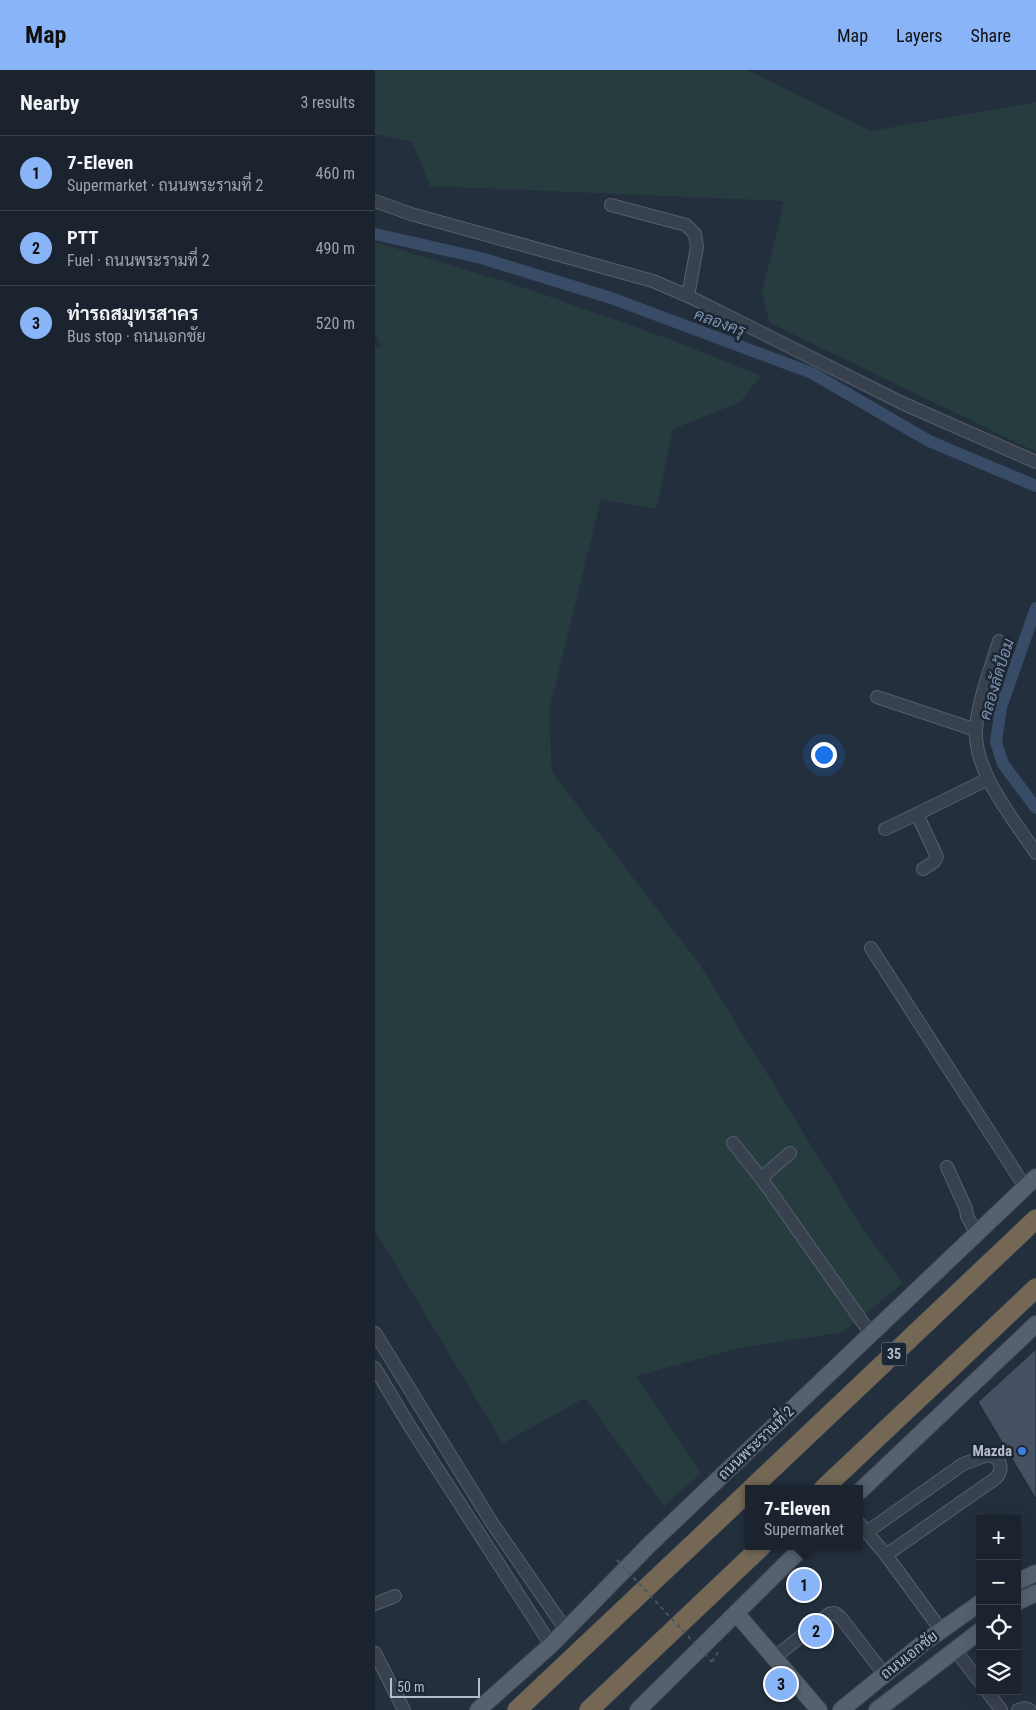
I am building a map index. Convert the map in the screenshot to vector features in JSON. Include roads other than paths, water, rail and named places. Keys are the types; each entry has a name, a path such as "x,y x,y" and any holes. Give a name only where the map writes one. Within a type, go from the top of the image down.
{"highway":[{"name":"ถนนพระรามที่ 2","path":"755,1485 1036,1219"},
{"path":"827,1485 1036,1288"},
{"name":"ถนนพระรามที่ 2","path":"517,1710 745,1495"},
{"path":"589,1710 758,1550"}],"main road":[{"name":"ถนนพระรามที่ 2","path":"478,1710 551,1645 649,1545 1030,1182"},
{"path":"863,1488 1036,1324"},
{"path":"638,1710 799,1550"},
{"path":"1021,1580 1036,1573"},
{"path":"1021,1600 1036,1593"},
{"name":"ถนนเอกชัย","path":"841,1710 941,1630 977,1605"},
{"path":"736,1613 819,1710"},
{"name":"ถนนเอกชัย","path":"877,1710 976,1634"}],"street":[{"path":"375,201 411,214 653,281 688,296 903,403 1036,462"},
{"path":"611,204 686,225 695,234 697,247 688,296"},
{"path":"999,641 980,708 976,730 977,749 988,779 1036,853"},
{"path":"877,697 976,730"},
{"path":"885,829 988,779"},
{"path":"917,814 937,857 923,870"},
{"path":"871,948 1030,1182"},
{"path":"733,1142 761,1178 871,1334"},
{"path":"761,1178 790,1152"},
{"path":"947,1167 966,1209 967,1216 977,1234"},
{"path":"375,1333 492,1523 566,1630"},
{"path":"375,1368 409,1425 551,1645"},
{"path":"409,1425 425,1415"},
{"path":"886,1555 996,1478 1001,1470 1001,1464 997,1458 988,1455 963,1464 863,1527 941,1630"},
{"path":"375,1604 395,1596"},
{"path":"775,1657 829,1614 835,1613 885,1674"},
{"path":"955,1650 976,1677"},
{"path":"375,1653 404,1710"},
{"path":"990,1695 1001,1710"},
{"path":"1018,1710 1025,1708 1030,1710"}],"waterway":[{"name":"คลองครุ","path":"375,234 481,258 611,298 812,373 929,441 1036,486"},
{"name":"คลองลัดป้อม","path":"1036,608 1001,707 996,742 1003,764 1036,808"}],"place":[{"name":"Mazda","path":"1022,1451"},
{"name":"7-Eleven","path":"804,1585"},
{"name":"PTT","path":"816,1631"},
{"name":"ท่ารถสมุทรสาคร","path":"781,1684"}]}
